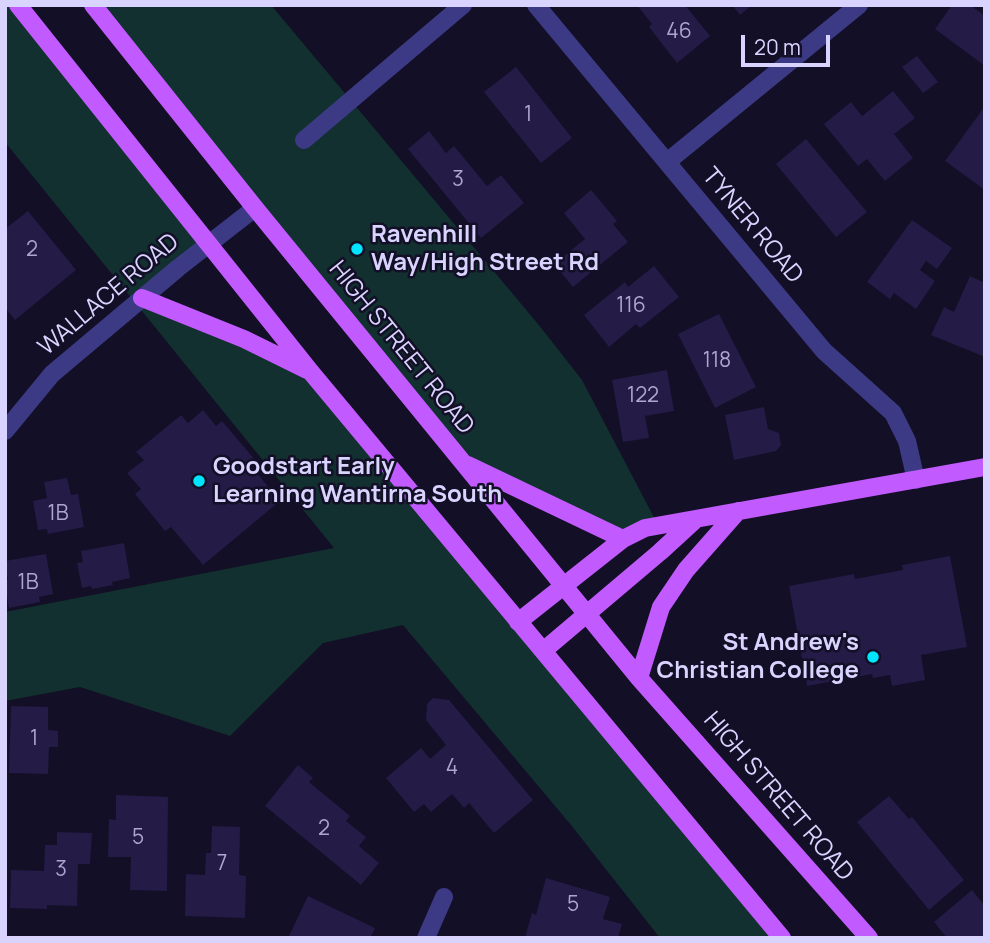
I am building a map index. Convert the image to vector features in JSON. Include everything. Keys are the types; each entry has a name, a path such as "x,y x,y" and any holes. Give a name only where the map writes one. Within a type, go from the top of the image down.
{"main road":[{"path":"18,5 310,371 782,938"},
{"name":"HIGH STREET ROAD","path":"93,5 639,678 869,938"},
{"path":"142,298 310,371"},
{"path":"462,462 623,539"},
{"path":"518,622 623,539 658,524 985,467"},
{"path":"639,678 661,607 685,570 738,511"},
{"path":"543,651 696,519"}],"street":[{"path":"304,140 463,5"},
{"name":"TYNER ROAD","path":"536,5 824,351 893,413 907,441 916,481"},
{"path":"667,162 859,5"},
{"name":"WALLACE ROAD","path":"5,431 52,373 255,208"},
{"path":"426,938 444,897"}],"green space":[{"path":"5,5 18,5 210,243 142,297 310,371 782,938 660,938 571,825 403,625 323,643 230,736 80,687 5,701 5,612 334,548 5,142"},
{"path":"93,5 271,5 582,380 658,525 623,539 462,462"}],"building":[{"path":"637,5 685,5 710,36 677,63 649,27 652,24"},
{"path":"732,5 752,5 740,15"},
{"path":"952,5 970,5 985,16 985,66 935,29"},
{"path":"917,56 938,82 923,93 902,67"},
{"path":"516,67 572,138 541,163 484,92"},
{"path":"893,91 915,118 894,134 913,158 885,181 867,159 858,166 824,124 851,102 862,116"},
{"path":"985,106 985,190 945,161"},
{"path":"429,131 446,153 454,146 487,186 501,175 524,203 481,238 408,149"},
{"path":"806,139 867,212 836,237 776,164"},
{"path":"591,190 617,221 613,224 628,242 573,287 554,264 585,239 564,213"},
{"path":"28,211 76,270 15,320 5,308 5,229"},
{"path":"912,220 952,248 937,269 926,261 920,270 935,281 916,309 894,293 890,299 867,282"},
{"path":"654,266 679,297 640,328 636,324 609,347 584,315 625,282 628,287"},
{"path":"970,276 985,283 985,357 931,335 944,307 954,312"},
{"path":"719,314 756,387 715,408 678,334"},
{"path":"667,370 674,411 645,416 649,438 623,442 612,380"},
{"path":"764,407 768,429 779,433 781,445 776,451 734,460 725,415"},
{"name":"Goodstart Early Learning Wantirna South","path":"203,410 216,426 222,421 256,461 251,466 280,501 203,565 171,527 165,531 135,494 141,489 127,473 144,460 136,452 181,415 188,423"},
{"path":"67,478 71,495 78,494 84,527 48,534 47,529 38,530 33,501 47,498 44,482"},
{"path":"124,543 130,578 112,582 113,585 82,588 77,563 83,562 81,551"},
{"path":"46,554 53,594 39,597 40,602 9,608 5,561"},
{"path":"950,556 967,647 921,655 925,680 892,686 890,675 873,678 872,674 807,686 789,586 854,574 855,579 903,570 902,565"},
{"path":"433,698 449,700 533,800 494,833 469,803 464,808 452,794 431,812 424,804 414,812 386,778 421,748 430,759 446,745 426,720 427,704"},
{"path":"11,706 48,707 48,730 58,731 58,747 49,747 48,774 9,773"},
{"path":"298,765 313,778 309,782 350,816 346,821 366,837 359,846 379,863 361,885 265,806"},
{"path":"116,795 168,797 167,891 130,890 131,857 108,857 109,819 116,820"},
{"path":"889,796 909,819 912,817 964,880 929,910 857,822"},
{"path":"212,826 240,827 239,875 246,876 245,918 185,916 186,874 205,875 206,853 211,853"},
{"path":"57,832 92,833 90,864 78,864 77,906 47,905 47,909 10,908 11,870 44,871 45,845 57,845"},
{"path":"546,878 610,897 603,919 622,924 618,938 525,938 532,913 536,915"},
{"path":"972,890 985,906 985,938 947,938 934,922"},
{"path":"308,896 375,928 370,938 288,938"}],"place":[{"name":"Ravenhill Way/High Street Rd","path":"357,249"},
{"name":"Goodstart Early Learning Wantirna South","path":"199,481"},
{"name":"St Andrew's Christian College","path":"873,657"}]}
